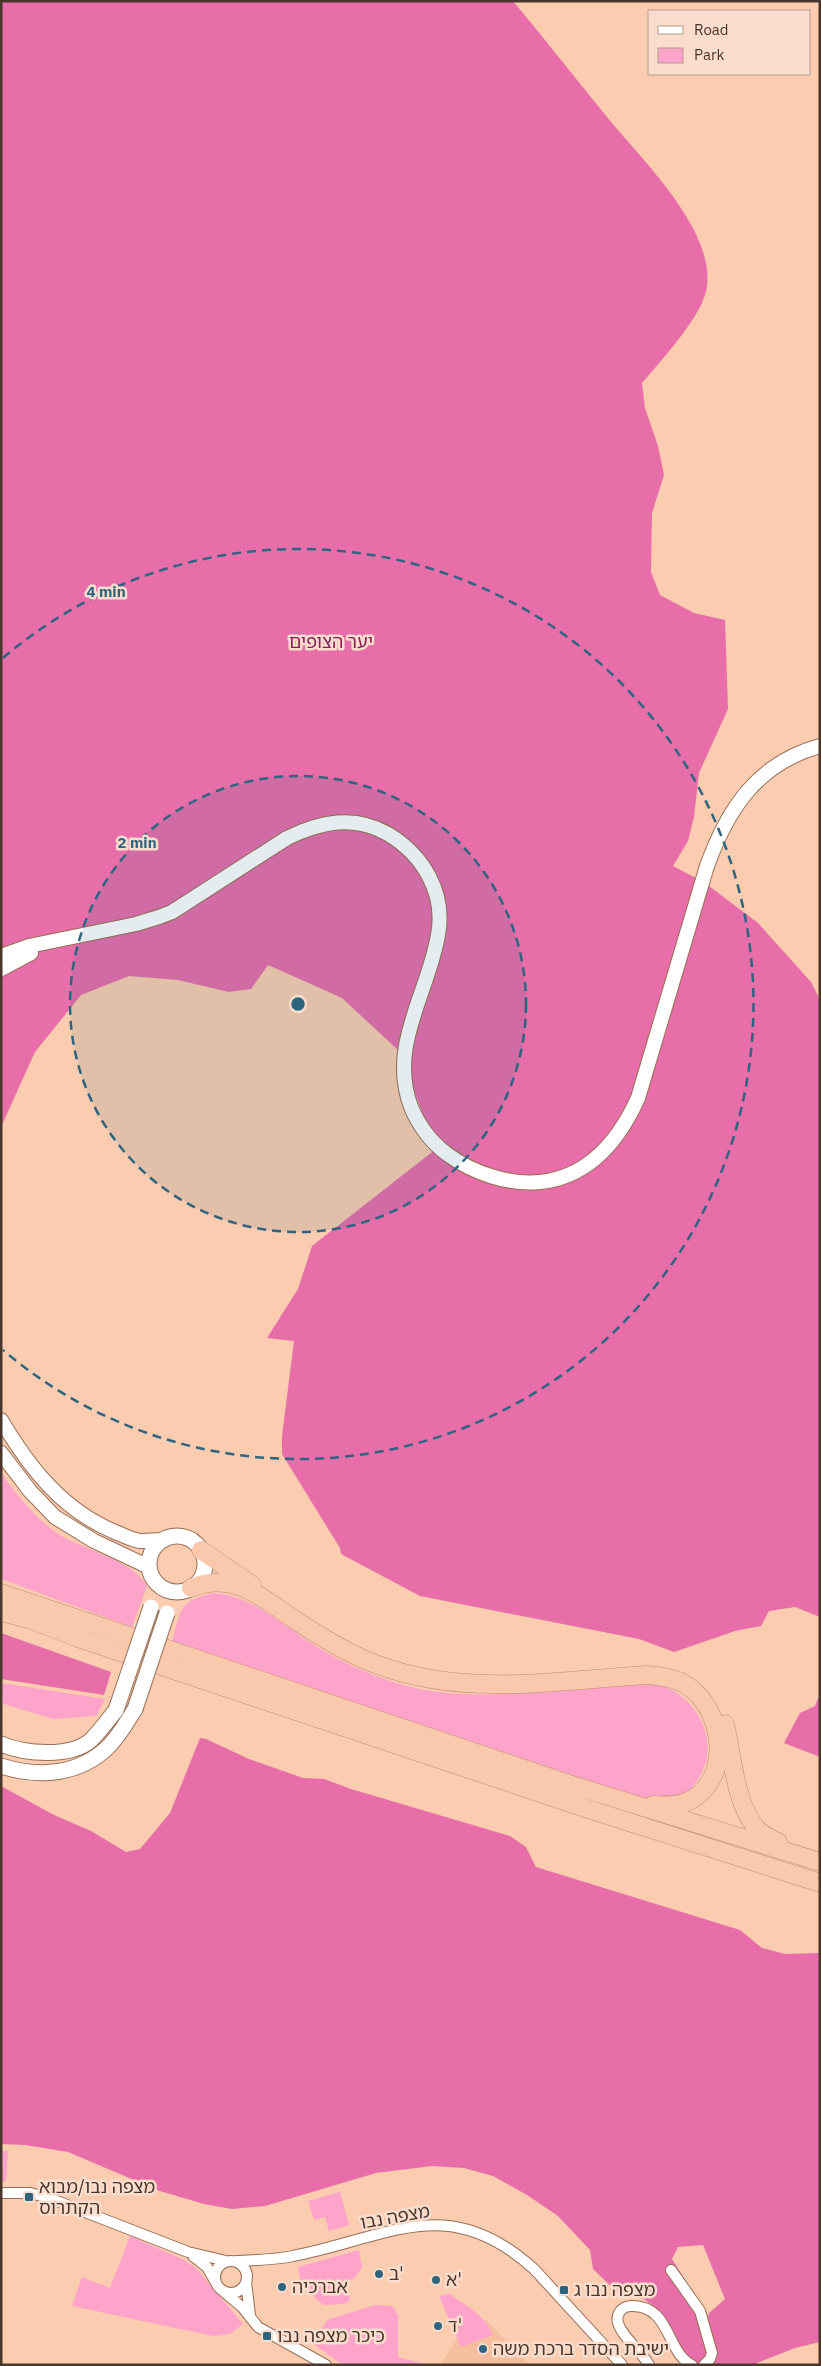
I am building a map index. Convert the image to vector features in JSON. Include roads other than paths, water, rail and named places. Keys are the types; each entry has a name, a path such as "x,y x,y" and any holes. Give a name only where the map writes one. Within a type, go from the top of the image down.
{"highway":[{"path":"201,1550 260,1590 293,1619"},
{"path":"185,1590 205,1582 229,1583 266,1600 293,1619 361,1658 405,1674 478,1686 502,1686 561,1680 647,1675 667,1677 682,1683 704,1700 710,1710 718,1734 717,1762 713,1774 703,1790 688,1802 666,1806 650,1805 572,1785"},
{"path":"1,1593 572,1785 818,1862"},
{"path":"1,1612 32,1620 78,1638 588,1810 820,1883"},
{"path":"561,1680 652,1665 678,1669 696,1678 712,1694 723,1716 742,1800 756,1828 764,1836 818,1862"}],"main road":[{"path":"1,1744 38,1753 65,1751 89,1741 116,1710 151,1607 154,1579 150,1560 157,1545 172,1537 188,1539 201,1550 205,1567 198,1583 185,1590 167,1613 135,1709 108,1747 78,1768 52,1773 22,1773 1,1766"},
{"path":"154,1579 166,1590 185,1590"}],"street":[{"path":"1,956 29,946 148,922 172,912 287,838 317,826 340,821 355,822 385,832 409,848 418,858 432,882 439,910 440,922 436,944 411,1021 404,1053 404,1083 413,1112 428,1136 440,1149 473,1170 513,1182 550,1181 582,1168 599,1156 612,1144 631,1114 638,1098 707,866 715,843 734,810 746,792 773,766 820,746"},
{"path":"1,969 40,949 74,938"},
{"path":"1,1420 17,1446 37,1472 66,1504 101,1526 129,1538 139,1541 164,1540"},
{"path":"1,1453 30,1491 55,1517 94,1542 147,1566 154,1579"},
{"name":"מצפה נבו","path":"1,2193 30,2193 49,2198 184,2250 231,2261 292,2256 397,2229 422,2225 468,2228 502,2244 519,2255 622,2365"},
{"name":"מצפה נבו","path":"184,2250 207,2267 220,2287 266,2333 326,2365"},
{"name":"מצפה נבו","path":"247,2280 253,2270 272,2258"},
{"path":"247,2280 239,2291 228,2293 220,2287 216,2272 231,2261 244,2267 247,2280 247,2302 250,2318"},
{"path":"671,2270 700,2311 712,2354 704,2365"},
{"path":"649,2365 619,2326 617,2317 620,2311 628,2306 643,2308 658,2316 683,2358 692,2365"}],"place":[{"name":"מצפה נבו/מבוא הקתרוס","path":"29,2197"},
{"name":"ב'","path":"379,2274"},
{"name":"א'","path":"436,2280"},
{"name":"אברכיה","path":"282,2287"},
{"name":"מצפה נבו ג","path":"564,2290"},
{"name":"ד'","path":"438,2326"},
{"name":"כיכר מצפה נבו","path":"267,2336"},
{"name":"ישיבת הסדר ברכת משה","path":"483,2349"}],"park label":[{"name":"יער הצופים","path":"331,642"}]}
